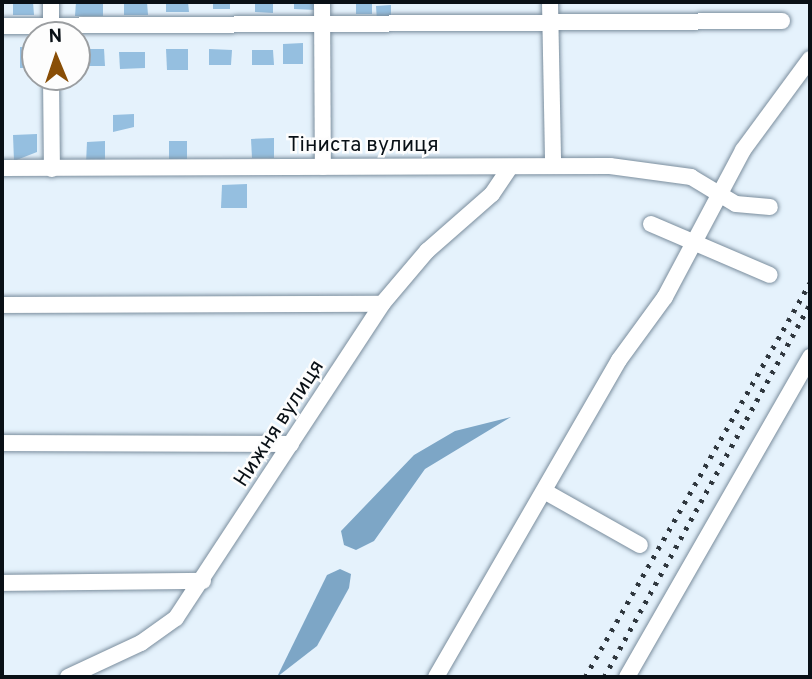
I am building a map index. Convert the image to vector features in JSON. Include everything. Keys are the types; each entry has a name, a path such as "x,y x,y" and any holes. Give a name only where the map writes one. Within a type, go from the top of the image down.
{"street":[{"path":"51,2 51,21"},
{"path":"322,2 323,167"},
{"path":"550,2 553,164"},
{"path":"91,30 782,21"},
{"path":"2,26 21,28"},
{"path":"436,677 619,360 665,297 719,192 810,59"},
{"path":"51,91 52,169"},
{"name":"Тіниста вулиця","path":"2,169 510,167 553,164 663,170 719,192 736,204 770,207"},
{"name":"Нижня вулиця","path":"68,677 155,635 203,581 382,304 427,251 492,194 510,167"},
{"path":"651,224 770,275"},
{"path":"2,305 382,304"},
{"path":"627,677 810,356"},
{"path":"2,443 291,444"},
{"path":"544,491 640,545"},
{"path":"2,583 203,581"}],"water":[{"path":"511,417 425,469 374,541 356,550 344,545 341,531 414,455 455,431"},
{"path":"340,569 351,574 349,588 317,646 277,677 327,575"}],"building":[{"path":"13,2 33,2 34,15 13,15"},
{"path":"76,2 103,2 103,16 75,16"},
{"path":"124,2 147,2 148,15 124,15"},
{"path":"166,2 188,2 189,12 166,12"},
{"path":"213,2 230,2 230,9 213,9"},
{"path":"255,2 273,2 273,13 255,12"},
{"path":"294,2 316,2 316,10 294,9"},
{"path":"356,2 372,2 372,14 356,14"},
{"path":"391,5 391,20 377,21 376,6"},
{"path":"303,43 303,64 283,64 283,44"},
{"path":"91,49 104,49 105,66 91,66"},
{"path":"166,49 188,49 188,70 167,70"},
{"path":"209,49 232,50 231,65 209,65"},
{"path":"252,50 273,50 274,65 252,65"},
{"path":"119,52 145,52 145,68 120,69"},
{"path":"134,114 134,127 113,132 113,115"},
{"path":"37,134 37,152 14,161 13,135"},
{"path":"274,138 274,158 252,158 251,139"},
{"path":"105,141 105,162 86,163 87,142"},
{"path":"169,141 187,141 187,159 169,159"},
{"path":"247,184 247,208 221,208 222,185"}],"railway":[{"path":"585,677 810,283"},
{"path":"604,677 810,304"}]}
